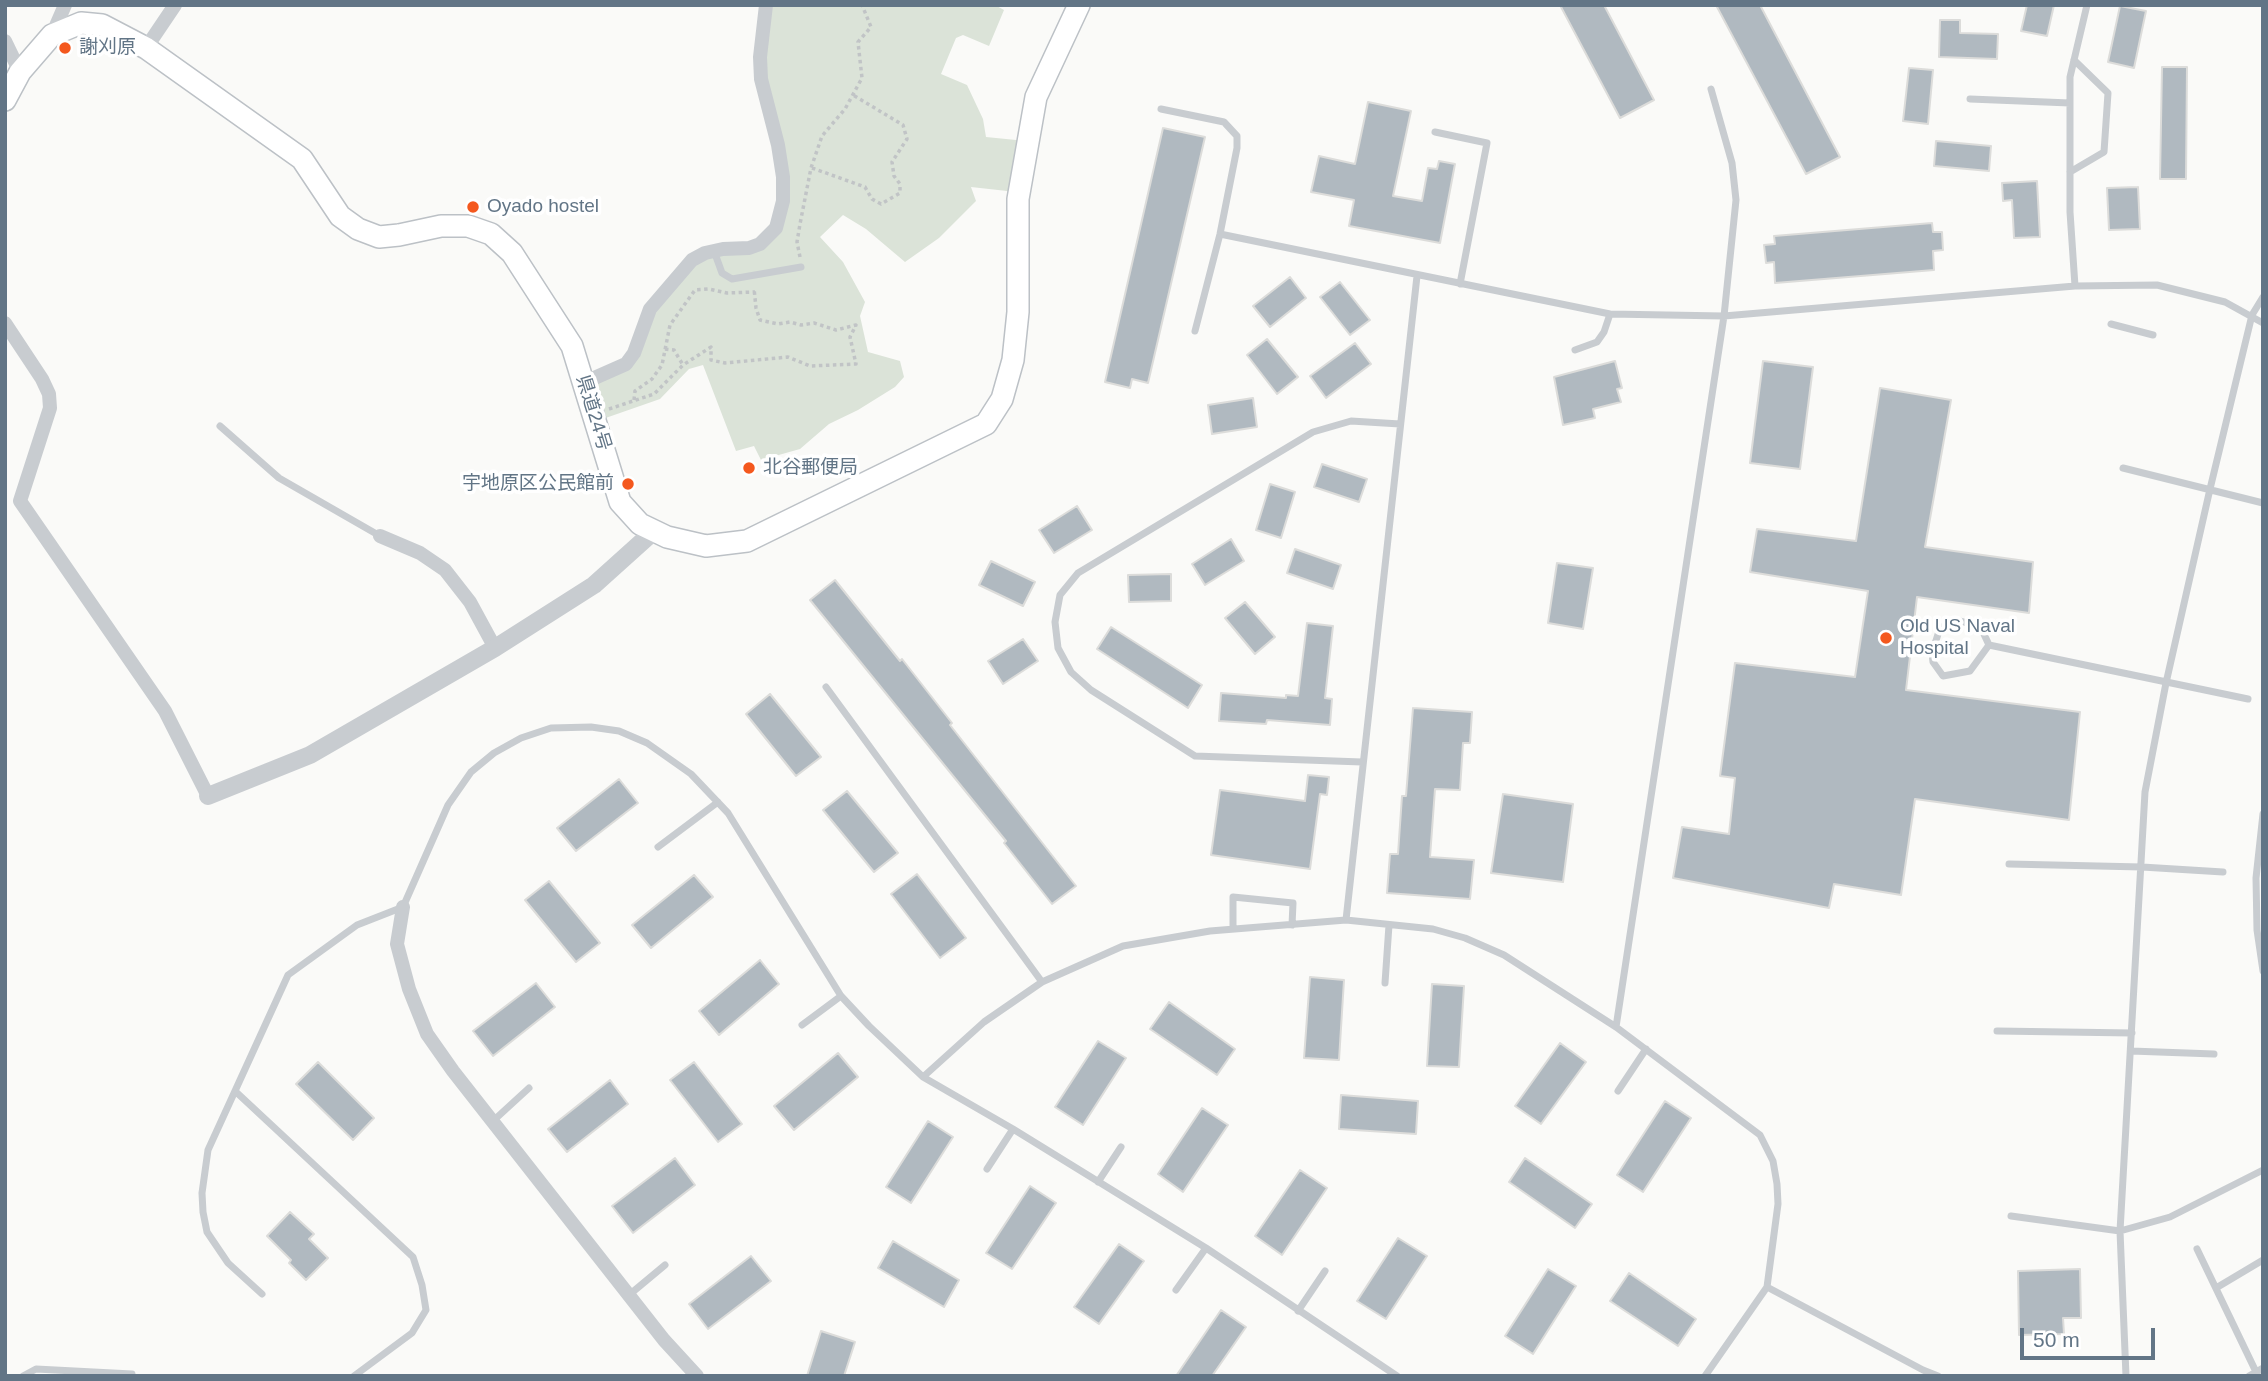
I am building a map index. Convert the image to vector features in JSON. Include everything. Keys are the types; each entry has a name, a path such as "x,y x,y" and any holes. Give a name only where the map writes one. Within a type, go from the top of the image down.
{"main road":[{"name":"県道24号","path":"52,34 81,23 102,25 146,48 302,159 340,216 358,229 379,237 441,226 468,226 491,234 512,253 572,346 620,502 640,524 667,537 706,545 747,541 986,424 1002,399 1013,360 1018,312 1018,199 1036,97 1079,5"},
{"path":"5,100 20,72 52,34"}],"street":[{"path":"52,34 65,5"},
{"path":"146,48 175,5"},
{"path":"583,383 626,364 635,353 650,309 692,260 714,251 749,248 760,244 776,228 783,201 778,145 761,79 760,57 766,5"},
{"path":"5,41 20,72"},
{"path":"5,323 49,394 50,408 20,501 165,711 208,796 310,755 495,648 594,585 654,531"},
{"path":"380,536 420,553 444,570 470,602 495,648"},
{"path":"403,907 397,944 409,989 427,1034 664,1340 697,1376"}],"lane":[{"path":"2076,286 2070,172 2070,77 2087,5"},
{"path":"2070,172 2104,152 2108,93 2074,60"},
{"path":"1616,1027 1724,316 1736,200 1735,183 1711,89"},
{"path":"1970,99 2070,103"},
{"path":"1161,109 1224,122 1237,136 1220,234 1195,331"},
{"path":"1435,132 1488,143 1460,285"},
{"path":"1220,234 1610,314 1724,316 2076,286 2157,285 2225,302 2263,323"},
{"path":"714,251 722,273 732,279 802,267"},
{"path":"1346,920 1417,276"},
{"path":"2126,1376 2120,1231 2145,792 2166,683 2210,489 2252,315 2263,297"},
{"path":"1575,350 1597,342 1604,332 1610,314"},
{"path":"2111,324 2153,335"},
{"path":"1362,762 1195,756 1091,690 1071,672 1058,648 1055,622 1060,595 1078,573 1313,432 1351,421 1400,424"},
{"path":"220,426 279,478 380,536"},
{"path":"2123,468 2263,503"},
{"path":"1955,620 1972,624 1983,632 1989,645 1970,671 1943,676 1933,663 1940,628 1955,620"},
{"path":"1989,645 2248,699"},
{"path":"826,687 1042,982"},
{"path":"262,1294 228,1263 207,1232 202,1193 208,1150 288,975 357,925 403,907 448,805 471,772 494,753 521,738 551,728 592,727 619,731 647,743 691,775 718,802 728,813 841,996 923,1077 1206,1248 1397,1376"},
{"path":"658,847 718,802"},
{"path":"2263,814 2256,878 2257,930 2263,971"},
{"path":"2008,864 2223,872"},
{"path":"1233,929 1233,897 1293,903 1292,925"},
{"path":"923,1077 984,1023 1042,982 1123,946 1233,929 1346,920 1433,929 1465,938 1504,955 1616,1027 1760,1135 1773,1161 1778,1204 1767,1287 1705,1376"},
{"path":"1385,983 1389,925"},
{"path":"802,1025 841,996"},
{"path":"1997,1031 2132,1033"},
{"path":"1618,1091 1646,1049"},
{"path":"2131,1051 2214,1054"},
{"path":"492,1121 529,1088"},
{"path":"235,1091 413,1257 422,1284 426,1310 412,1333 354,1376"},
{"path":"987,1169 1013,1129"},
{"path":"1098,1182 1121,1147"},
{"path":"2011,1216 2120,1231 2170,1217 2263,1170"},
{"path":"1176,1290 1206,1248"},
{"path":"2197,1249 2256,1373"},
{"path":"2216,1288 2263,1260"},
{"path":"629,1295 665,1265"},
{"path":"1298,1311 1325,1271"},
{"path":"1767,1287 1938,1376"},
{"path":"23,1376 36,1369 132,1374"}],"path":[{"path":"802,267 797,242 811,167 822,136 845,109 862,78 858,41 871,27 862,5"},
{"path":"811,167 865,187 872,199 881,204 900,193 900,184 894,176 892,162 907,139 903,125 853,95"},
{"path":"593,415 654,394 683,365 711,347 711,360 725,363 788,357 810,366 856,364 850,337 856,325 836,330 814,323 801,325 760,320 753,275"},
{"path":"634,400 635,391 652,379 662,365 670,325 695,290 755,292"},
{"path":"665,349 674,350 683,365"}],"shaded area":[{"path":"769,5 995,5 1004,10 989,46 963,35 956,38 941,74 967,85 983,119 986,137 1026,141 1016,192 971,187 976,201 939,238 905,262 866,229 843,215 820,237 843,262 865,302 860,316 868,352 900,361 904,377 895,387 829,424 800,449 761,460 754,446 736,451 703,365 689,369 660,399 597,421 584,382 621,367 651,309 696,259 757,244 783,204 762,81"}],"building":[{"path":"1560,5 1604,5 1654,100 1620,118"},
{"path":"1716,5 1760,5 1840,157 1806,174"},
{"path":"2027,5 2054,5 2047,36 2021,31"},
{"path":"2120,6 2146,11 2134,68 2108,62"},
{"path":"1940,20 1960,20 1960,33 1998,34 1997,59 1939,57"},
{"path":"2162,67 2187,67 2186,179 2160,179"},
{"path":"1909,68 1933,70 1928,124 1903,121"},
{"path":"1368,102 1411,111 1393,196 1422,201 1428,168 1437,169 1439,161 1455,164 1440,243 1349,226 1354,200 1311,192 1319,156 1355,164"},
{"path":"1163,128 1205,137 1148,383 1132,379 1130,388 1105,382"},
{"path":"1936,141 1991,146 1989,171 1934,166"},
{"path":"2037,181 2040,237 2014,238 2012,200 2003,201 2002,183"},
{"path":"2138,187 2140,229 2109,230 2107,188"},
{"path":"1932,223 1933,232 1942,232 1943,250 1933,251 1934,270 1775,283 1774,262 1766,263 1764,245 1775,244 1774,236"},
{"path":"1290,277 1306,298 1270,327 1253,306"},
{"path":"1340,282 1370,320 1350,335 1320,297"},
{"path":"1267,339 1298,377 1277,394 1247,355"},
{"path":"1355,343 1371,364 1326,398 1310,376"},
{"path":"1615,361 1622,388 1617,389 1621,402 1593,409 1595,418 1563,425 1554,377"},
{"path":"1763,361 1813,367 1800,469 1750,463"},
{"name":"Old US Naval Hospital","path":"1880,388 1951,400 1925,547 2033,562 2029,613 1917,597 1906,690 2080,712 2069,820 1915,799 1901,895 1834,884 1829,908 1673,878 1682,827 1729,834 1735,778 1720,776 1735,663 1855,677 1868,591 1750,572 1757,529 1856,541"},
{"path":"1253,398 1257,427 1212,434 1208,405"},
{"path":"1322,464 1367,479 1359,502 1314,487"},
{"path":"1270,484 1295,492 1281,538 1256,530"},
{"path":"1077,506 1092,530 1054,553 1039,530"},
{"path":"1231,539 1244,561 1205,585 1192,564"},
{"path":"1295,549 1341,565 1333,589 1287,573"},
{"path":"991,561 1035,582 1023,606 979,585"},
{"path":"1557,563 1593,568 1583,629 1548,623"},
{"path":"1171,574 1171,601 1129,602 1128,575"},
{"path":"835,580 900,661 902,659 1076,886 1052,904 1004,843 1006,841 810,600"},
{"path":"1245,602 1275,637 1255,654 1225,618"},
{"path":"1307,623 1333,626 1325,698 1332,699 1330,725 1267,720 1266,724 1219,721 1221,693 1286,698 1286,695 1298,696"},
{"path":"1111,627 1202,685 1188,708 1097,649"},
{"path":"1023,639 1038,661 1003,684 988,661"},
{"path":"770,694 821,757 796,776 746,714"},
{"path":"1413,708 1472,712 1470,743 1463,743 1460,790 1435,789 1430,857 1474,860 1470,899 1387,893 1390,854 1398,854"},
{"path":"1308,775 1329,777 1327,795 1320,794 1310,869 1211,855 1220,790 1305,801"},
{"path":"619,779 638,803 576,851 557,828"},
{"path":"847,791 898,853 874,872 823,810"},
{"path":"1503,794 1573,804 1563,882 1491,873"},
{"path":"917,874 966,938 940,958 891,894"},
{"path":"694,875 713,897 651,948 632,925"},
{"path":"549,881 600,943 576,962 525,900"},
{"path":"760,960 779,984 719,1035 699,1011"},
{"path":"1310,977 1344,980 1339,1060 1304,1058"},
{"path":"536,983 555,1007 493,1056 473,1031"},
{"path":"1432,984 1464,986 1459,1067 1427,1066"},
{"path":"1169,1002 1235,1049 1217,1075 1150,1029"},
{"path":"1098,1041 1126,1058 1083,1125 1055,1107"},
{"path":"1560,1043 1586,1062 1541,1124 1515,1106"},
{"path":"838,1053 858,1077 794,1130 774,1106"},
{"path":"318,1062 374,1118 353,1140 296,1084"},
{"path":"694,1062 742,1124 718,1142 670,1080"},
{"path":"610,1080 628,1104 567,1152 548,1129"},
{"path":"1341,1095 1418,1101 1416,1134 1339,1129"},
{"path":"1665,1101 1691,1118 1643,1192 1617,1175"},
{"path":"1202,1108 1228,1125 1183,1192 1158,1174"},
{"path":"928,1121 953,1137 911,1203 886,1187"},
{"path":"675,1158 695,1185 633,1233 612,1206"},
{"path":"1525,1158 1592,1204 1575,1228 1509,1182"},
{"path":"1300,1170 1327,1188 1282,1255 1255,1236"},
{"path":"1030,1186 1056,1203 1012,1269 986,1253"},
{"path":"290,1212 314,1234 309,1239 328,1258 306,1280 267,1236"},
{"path":"1398,1238 1427,1256 1386,1319 1357,1301"},
{"path":"893,1241 959,1280 944,1307 878,1268"},
{"path":"1119,1244 1144,1261 1099,1324 1074,1307"},
{"path":"751,1256 771,1281 708,1329 689,1304"},
{"path":"1548,1269 1576,1286 1533,1354 1505,1336"},
{"path":"2080,1269 2081,1318 2063,1318 2064,1334 2019,1335 2018,1271"},
{"path":"1629,1273 1696,1319 1678,1346 1610,1301"},
{"path":"1221,1310 1246,1327 1212,1376 1176,1376"},
{"path":"821,1331 855,1342 844,1376 807,1376"}],"place":[{"name":"謝刈原","path":"65,48"},
{"name":"Oyado hostel","path":"473,207"},
{"name":"北谷郵便局","path":"749,468"},
{"name":"宇地原区公民館前","path":"628,484"},
{"name":"Old US Naval Hospital","path":"1886,638"}]}
